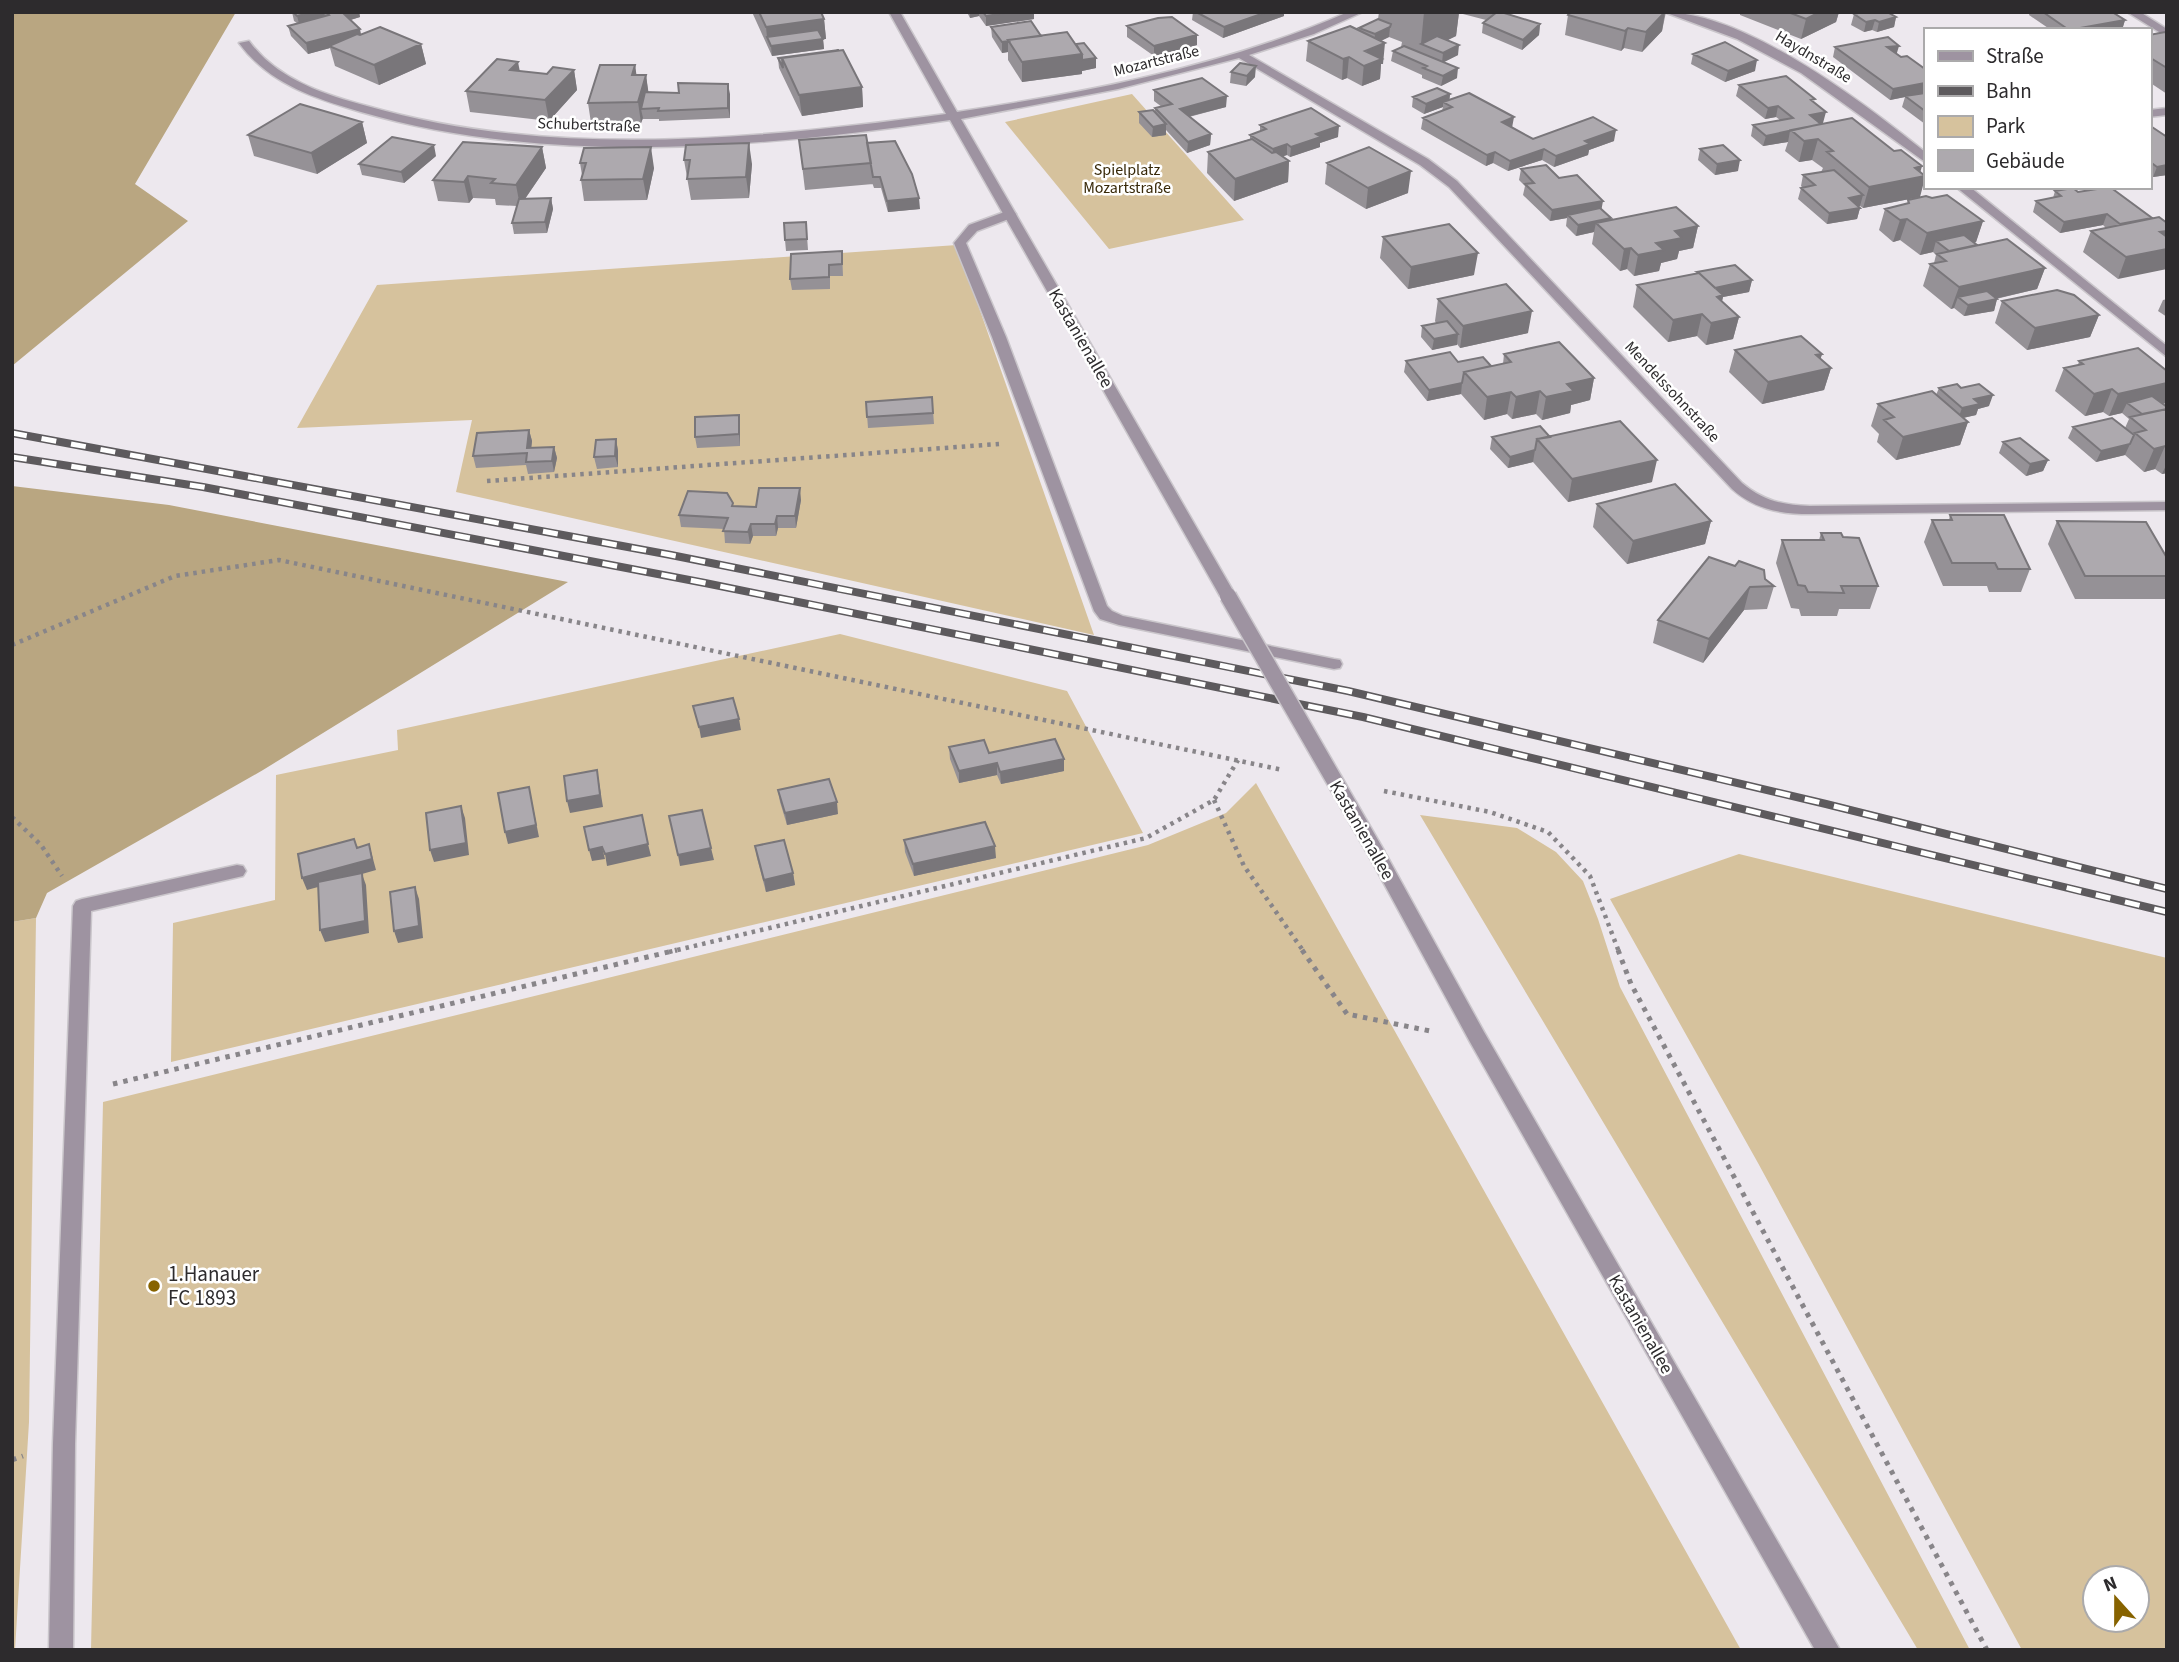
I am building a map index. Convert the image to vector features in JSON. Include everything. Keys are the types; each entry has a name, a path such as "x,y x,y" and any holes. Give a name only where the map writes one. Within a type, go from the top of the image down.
{"street":[{"name":"Kastanienallee","path":"894,12 1378,856 1477,1037 1828,1650"},
{"name":"Mozartstraße","path":"956,118 1085,94 1241,55 1358,12"},
{"name":"Haydnstraße","path":"1669,12 1752,41 1805,68 1860,105 1923,155"},
{"path":"2132,12 2167,34"},
{"name":"Schubertstraße","path":"245,43 253,56 274,74 309,91 371,112 482,134 597,141 725,141 956,118"},
{"name":"Mendelssohnstraße","path":"1241,55 1424,162 1453,184 1737,486 1758,502 1771,507 1810,510 2167,506"},
{"path":"1964,189 2167,353"},
{"path":"1010,214 973,228 960,243 1039,442 1100,607 1106,615 1170,632 1334,664"},
{"path":"61,1650 82,906 237,871"}],"path":[{"path":"487,481 1039,442"},
{"path":"12,645 175,576 279,560 1291,771"},
{"path":"75,1093 1146,838 1214,800 1238,760"},
{"path":"1371,788 1490,812 1548,832 1590,876 1631,984 1987,1650"},
{"path":"1214,800 1244,866 1347,1014 1477,1037"},
{"path":"12,817 41,845 82,906"}],"green space":[{"name":"Spielplatz Mozartstraße","path":"1132,94 1244,220 1109,249 1005,122"},
{"path":"957,245 1094,635 456,492 472,420 297,428 377,285"},
{"path":"840,634 1067,691 1143,833 171,1062 173,923 275,900 276,775 398,750 397,730"},
{"path":"1256,783 1741,1650 91,1650 103,1102 1148,845 1226,813"},
{"path":"1420,815 1517,828 1556,852 1583,881 1620,987 1970,1650 1918,1650"},
{"path":"1739,854 2167,958 2167,1650 2022,1650 1758,1163 1610,899"},
{"path":"36,918 29,1422 15,1650 12,1650 12,922"}],"shaded area":[{"path":"12,12 236,12 135,184 188,221 12,366"},
{"path":"12,486 169,505 568,582 263,770 47,893 36,918 12,922"}],"building":[{"path":"293,12 313,12 297,16"},
{"path":"326,12 342,12 360,29 306,43 288,26 329,15"},
{"path":"759,12 821,12 824,19 766,27"},
{"path":"983,12 1012,12 986,16"},
{"path":"1196,12 1267,12 1224,27"},
{"path":"1497,12 1540,24 1523,40 1483,23"},
{"path":"1570,12 1665,12 1646,32 1628,28 1625,31 1568,15"},
{"path":"1788,12 1820,12 1806,19"},
{"path":"1887,12 1896,17 1879,22 1866,22 1854,14"},
{"path":"2043,12 2112,12 2125,20 2080,28 2066,28"},
{"path":"1172,17 1197,35 1154,46 1127,26 1158,18"},
{"path":"1378,19 1391,24 1390,27 1375,34 1359,28"},
{"path":"1031,21 1041,36 1002,42 991,27"},
{"path":"1350,26 1385,43 1365,51 1382,59 1364,66 1349,57 1343,59 1308,41"},
{"path":"380,27 421,44 374,65 329,46 357,34"},
{"path":"818,30 823,39 771,46 767,37"},
{"path":"1067,32 1082,54 1022,62 1008,40"},
{"path":"2167,33 2167,68 2151,58 2151,35"},
{"path":"1437,36 1459,45 1443,53 1421,44"},
{"path":"1888,37 1899,46 1887,47 1901,57 1907,56 1924,68 1924,83 1893,89 1835,47"},
{"path":"1725,42 1757,60 1728,71 1693,54"},
{"path":"1084,43 1096,58 1082,60 1082,54 1076,44"},
{"path":"1404,46 1458,68 1443,76 1423,68 1427,66 1393,51"},
{"path":"839,50 782,58 783,68 778,58"},
{"path":"843,50 862,87 799,95 782,58"},
{"path":"497,59 518,62 510,70 547,74 553,67 574,70 545,100 466,91"},
{"path":"1240,63 1256,66 1247,76 1231,72"},
{"path":"600,65 635,65 632,75 646,75 638,102 588,103"},
{"path":"1786,76 1815,99 1811,100 1826,112 1810,115 1821,124 1766,136 1753,125 1793,118 1778,106 1768,108 1739,85"},
{"path":"1202,78 1227,96 1180,109 1211,134 1188,142 1155,108 1172,104 1154,90"},
{"path":"678,83 728,84 728,108 658,111 659,108 641,109 645,92 679,93"},
{"path":"1437,88 1450,94 1426,104 1413,97"},
{"path":"1469,93 1514,117 1502,122 1533,139 1593,117 1616,130 1585,141 1590,144 1556,156 1544,149 1510,161 1495,152 1487,155 1423,118 1452,107 1443,102"},
{"path":"1924,93 1924,110 1905,96"},
{"path":"300,104 362,122 311,153 248,135"},
{"path":"1311,108 1339,126 1316,134 1321,137 1291,147 1287,144 1273,149 1250,135 1266,129 1260,125"},
{"path":"1153,110 1166,124 1153,127 1139,112"},
{"path":"1852,118 1894,151 1901,150 1922,166 1915,168 1924,176 1869,187 1827,152 1833,151 1818,139 1804,141 1791,130"},
{"path":"2151,126 2167,137 2167,165 2157,167 2151,162"},
{"path":"866,135 871,163 803,169 799,140"},
{"path":"392,137 434,145 401,172 359,164"},
{"path":"1252,139 1289,161 1235,179 1208,152"},
{"path":"895,141 912,174 919,198 887,201 880,177 873,177 867,143"},
{"path":"463,142 542,147 516,185 491,183 495,179 468,176 464,182 433,180"},
{"path":"749,143 746,177 687,179 690,160 684,160 686,145"},
{"path":"1723,145 1740,160 1717,164 1700,149"},
{"path":"651,147 643,179 581,180 586,163 580,163 584,148"},
{"path":"1369,147 1411,171 1368,188 1327,163"},
{"path":"1546,165 1559,178 1577,175 1603,201 1552,210 1525,184 1534,183 1521,169"},
{"path":"1834,170 1863,195 1849,198 1860,208 1829,213 1801,188 1815,185 1803,175"},
{"path":"2074,189 2078,192 2113,189 2152,218 2120,224 2107,214 2064,222 2036,201 2061,196 2055,191"},
{"path":"1947,195 1983,221 1927,233 1907,219 1900,220 1885,209 1909,203 1908,200"},
{"path":"551,198 545,222 512,223 519,199"},
{"path":"1676,207 1698,226 1675,231 1682,238 1656,243 1664,250 1638,255 1631,248 1624,249 1596,223"},
{"path":"1600,208 1611,218 1578,225 1568,215"},
{"path":"2159,217 2167,223 2167,231 2160,232 2167,237 2167,249 2126,257 2091,231"},
{"path":"806,222 807,239 785,240 784,223"},
{"path":"1449,224 1478,253 1411,267 1383,237"},
{"path":"1964,235 1977,245 1949,251 1936,241"},
{"path":"2007,239 2045,268 1959,287 1930,264 1946,261 1937,254"},
{"path":"842,251 842,264 829,265 829,277 790,279 791,254"},
{"path":"1735,265 1752,280 1715,288 1697,272"},
{"path":"1699,273 1723,295 1717,297 1739,317 1711,323 1702,314 1673,320 1637,285"},
{"path":"1506,284 1532,311 1463,326 1438,299"},
{"path":"2057,290 2074,295 2099,315 2035,328 2002,301"},
{"path":"1987,291 1997,299 1968,305 1958,297"},
{"path":"1447,321 1458,334 1434,339 1422,326"},
{"path":"1801,336 1822,354 1816,355 1831,368 1768,382 1735,350"},
{"path":"1559,342 1594,378 1567,384 1574,391 1546,397 1540,391 1516,397 1511,392 1487,397 1464,372 1511,362 1504,354"},
{"path":"2138,348 2167,371 2167,383 2118,394 2112,389 2094,394 2064,368 2083,364 2079,361"},
{"path":"1450,352 1458,362 1483,357 1491,366 1464,372 1462,383 1429,390 1406,361"},
{"path":"1957,384 1961,388 1979,384 1993,395 1974,399 1980,404 1962,408 1939,388"},
{"path":"1932,391 1968,422 1903,437 1884,420 1894,417 1878,404"},
{"path":"2152,396 2167,409 2142,414 2127,403"},
{"path":"932,397 933,413 867,417 866,402"},
{"path":"2167,409 2167,448 2165,446 2154,449 2135,433 2146,430 2130,417"},
{"path":"739,415 739,434 695,437 695,417"},
{"path":"2112,418 2134,435 2130,444 2101,451 2073,427"},
{"path":"1620,421 1657,460 1572,479 1537,439"},
{"path":"1540,426 1550,437 1537,439 1535,450 1510,457 1492,437"},
{"path":"529,430 527,448 554,447 552,461 526,462 527,453 473,456 477,433"},
{"path":"2020,438 2048,460 2030,464 2003,442"},
{"path":"616,439 615,456 594,457 596,440"},
{"path":"1675,484 1711,521 1633,541 1597,504"},
{"path":"759,488 800,488 795,516 777,516 775,524 751,524 748,532 723,531 728,518 679,515 688,491 727,493 732,506 756,507"},
{"path":"1950,515 2004,515 2030,569 1998,569 1995,563 1952,563 1932,520 1952,520"},
{"path":"2057,521 2146,522 2167,558 2167,576 2085,576"},
{"path":"1821,533 1841,533 1843,537 1859,538 1878,586 1841,586 1844,593 1808,592 1805,586 1798,585 1782,540 1824,540"},
{"path":"1709,557 1735,566 1739,561 1764,570 1765,579 1774,586 1750,587 1709,639 1658,620"},
{"path":"733,698 739,719 699,727 693,706"},
{"path":"1055,739 1064,759 1000,772 997,763 959,771 949,747 984,740 989,753"},
{"path":"597,770 600,795 567,801 564,776"},
{"path":"829,779 837,802 785,813 778,790"},
{"path":"529,787 536,825 505,832 498,793"},
{"path":"461,806 466,843 430,850 426,813"},
{"path":"702,810 711,848 678,855 669,816"},
{"path":"642,815 648,844 605,854 602,847 589,850 584,827"},
{"path":"985,822 995,846 913,864 904,840"},
{"path":"354,839 357,848 369,844 372,859 302,878 298,854"},
{"path":"784,840 793,873 764,880 755,846"},
{"path":"362,873 365,921 320,930 318,882"},
{"path":"415,887 419,926 394,931 390,892"}],"railway":[{"path":"12,433 671,555 1348,691 1826,804 2167,889"},
{"path":"12,457 203,487 705,583 1363,717 2167,912"}],"place":[{"name":"1.Hanauer FC 1893","path":"154,1286"}]}
